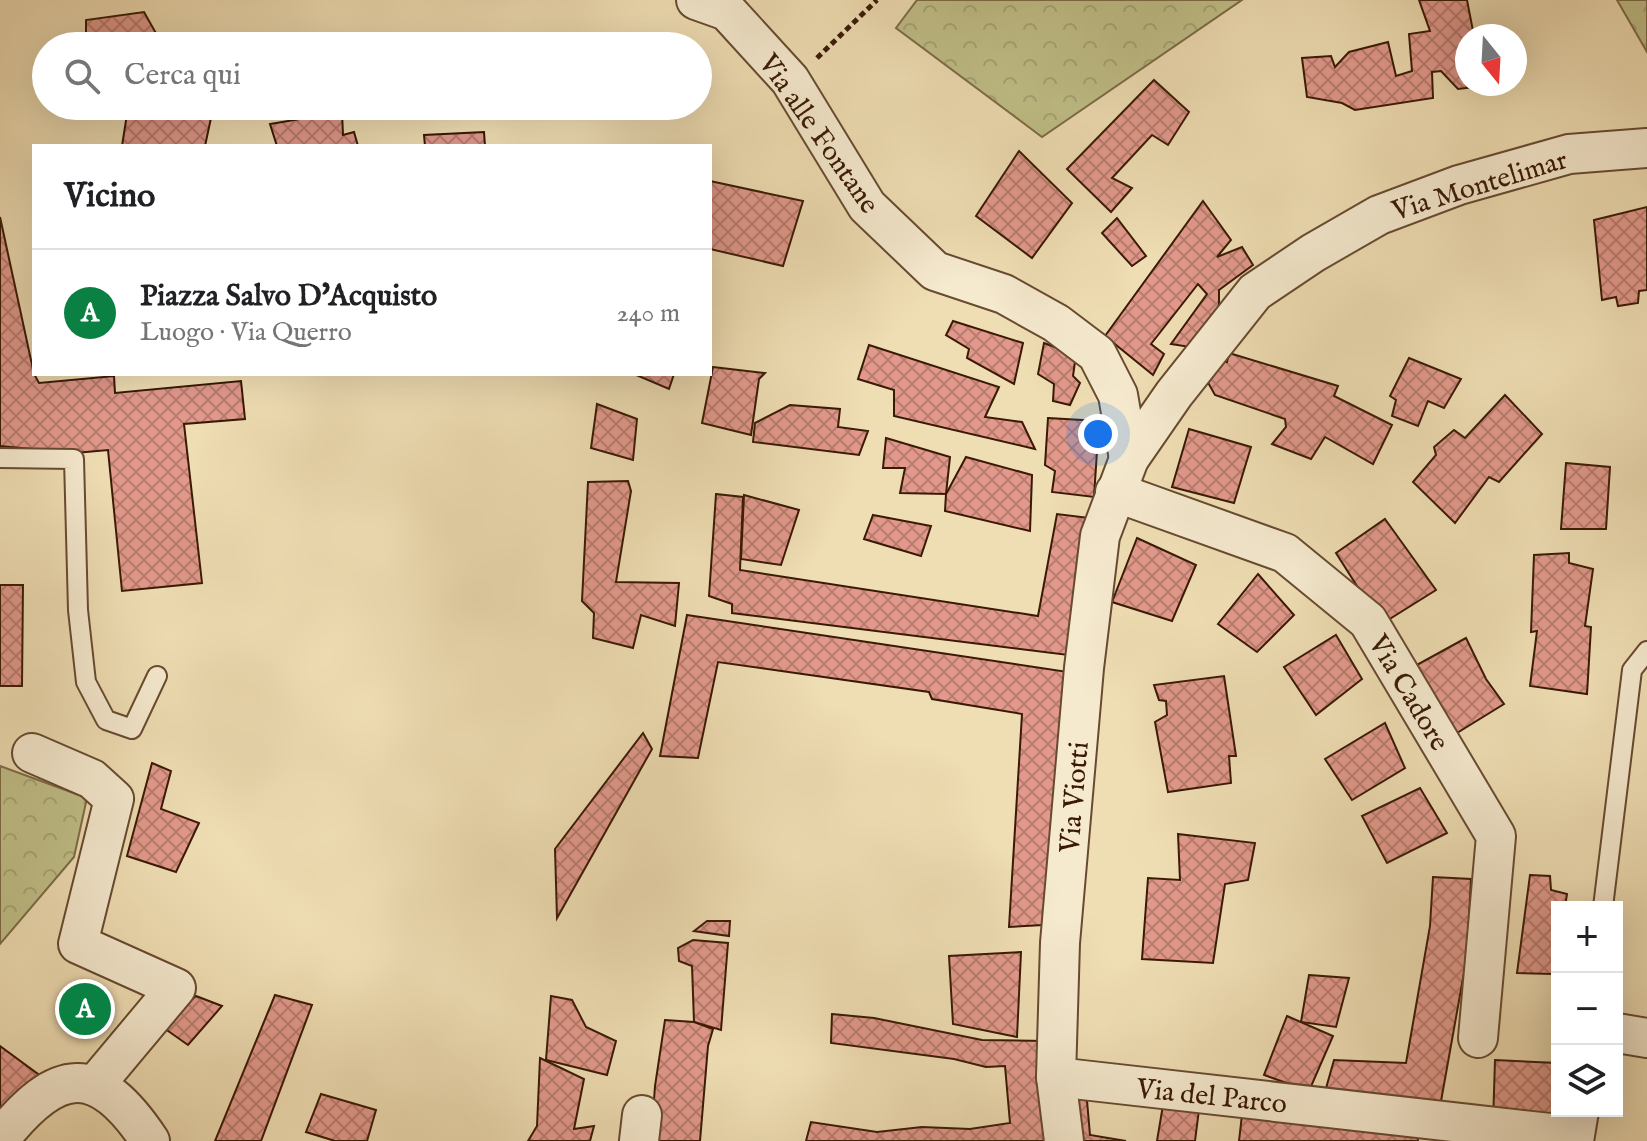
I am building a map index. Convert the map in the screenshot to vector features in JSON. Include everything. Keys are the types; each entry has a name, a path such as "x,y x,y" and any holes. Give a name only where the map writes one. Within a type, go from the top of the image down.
{"street":[{"name":"Via alle Fontane","path":"696,0 727,11 790,80 867,206 935,271 1004,294 1056,323 1097,354 1118,395 1122,475"},
{"name":"Via Montelimar","path":"1122,475 1174,394 1255,292 1313,253 1379,215 1459,185 1569,154 1647,148"},
{"name":"Via Cadore","path":"1122,475 1285,553 1368,621 1496,836 1478,1038"},
{"name":"Via Viotti","path":"1064,1141 1056,1077 1060,943 1084,668 1100,536 1122,475"},
{"path":"32,753 92,779 114,799 78,944 176,988 94,1086"},
{"path":"1623,1034 1647,1038"},
{"name":"Via del Parco","path":"1056,1077 1550,1133 1549,1141"},
{"path":"0,1139 37,1098 60,1085 77,1081 119,1098 150,1141"},
{"path":"1574,1141 1578,1117"}],"lane":[{"path":"0,458 74,459 78,610 86,682 106,720 132,729 157,676"},
{"path":"1604,901 1632,670 1647,651"}],"path":[{"path":"790,80 877,0"}],"green space":[{"path":"917,0 1242,0 1042,137 896,28"},
{"path":"1617,0 1647,0 1647,52"},
{"path":"0,766 87,798 74,857 0,944"}],"building":[{"path":"1419,0 1467,0 1472,24 1455,24 1455,86 1441,71 1432,72 1433,98 1355,110 1342,103 1307,97 1302,58 1331,56 1335,67 1349,52 1388,42 1396,76 1412,71 1409,34 1430,31"},
{"path":"144,12 155,32 86,32 86,20"},
{"path":"1154,80 1189,112 1168,145 1152,135 1112,178 1132,188 1111,212 1067,169"},
{"path":"126,120 211,120 205,144 122,144"},
{"path":"294,120 342,120 343,135 354,132 357,144 276,144 270,124"},
{"path":"484,132 485,144 425,144 424,135"},
{"path":"1019,151 1072,203 1032,258 976,216"},
{"path":"712,181 803,201 783,266 712,249"},
{"path":"1203,201 1231,240 1217,257 1242,247 1253,265 1219,290 1219,311 1190,347 1171,344 1207,294 1198,284 1151,344 1164,354 1153,375 1105,336"},
{"path":"1647,207 1647,290 1639,291 1638,303 1618,306 1616,297 1602,300 1594,220"},
{"path":"0,217 32,376 39,383 114,376 115,393 241,381 245,419 184,424 202,583 122,591 108,450 75,453 0,446"},
{"path":"1117,218 1146,256 1132,266 1102,233"},
{"path":"953,321 1023,343 1014,384 967,358 969,349 946,335"},
{"path":"1044,343 1076,355 1073,376 1080,383 1070,405 1053,401 1054,384 1038,374"},
{"path":"869,345 999,387 985,417 1022,422 1035,449 894,416 894,390 858,379"},
{"path":"1229,353 1338,386 1334,396 1392,425 1373,464 1325,437 1311,459 1272,444 1286,427 1285,419 1215,395 1206,379 1214,362 1227,362"},
{"path":"1409,358 1461,379 1444,408 1428,401 1418,426 1392,416 1396,400 1390,396"},
{"path":"713,367 765,373 759,379 751,435 702,423"},
{"path":"639,376 673,376 669,389"},
{"path":"1505,395 1542,434 1499,482 1489,477 1455,523 1413,482 1436,455 1434,447 1454,430 1465,438"},
{"path":"597,404 637,419 633,460 591,448"},
{"path":"790,405 840,409 838,427 868,431 859,455 753,442 755,423"},
{"path":"1048,418 1099,421 1094,497 1052,492 1055,471 1045,465"},
{"path":"1189,429 1251,447 1234,503 1172,487"},
{"path":"886,438 950,457 946,494 900,493 905,468 883,468"},
{"path":"966,457 1032,475 1030,531 945,511 946,494"},
{"path":"1566,463 1610,467 1606,529 1561,529"},
{"path":"628,481 631,491 616,582 679,583 675,626 641,615 633,648 593,638 594,613 582,601 588,482"},
{"path":"716,494 743,497 740,570 1038,616 1057,514 1090,518 1068,655 732,613 732,604 709,596"},
{"path":"744,495 799,510 781,565 741,559"},
{"path":"873,515 931,526 921,556 864,539"},
{"path":"1385,519 1436,590 1388,620 1364,597 1336,553"},
{"path":"1137,538 1196,565 1172,621 1112,602"},
{"path":"1569,553 1569,563 1593,569 1585,626 1591,627 1587,694 1530,686 1537,631 1531,632 1534,555"},
{"path":"1258,574 1294,615 1257,652 1218,624"},
{"path":"0,585 23,585 22,686 0,686"},
{"path":"687,615 1068,672 1043,925 1009,927 1022,714 932,699 929,692 718,662 698,758 660,756"},
{"path":"1336,635 1362,679 1316,715 1284,667"},
{"path":"1466,638 1486,679 1504,704 1457,733 1436,706 1415,666"},
{"path":"1224,676 1236,756 1229,756 1231,783 1168,792 1155,722 1167,715 1166,701 1159,700 1154,685"},
{"path":"1385,723 1405,768 1352,800 1325,759"},
{"path":"643,733 652,749 557,918 555,849"},
{"path":"152,763 171,771 161,809 199,823 176,872 127,856"},
{"path":"1420,788 1447,833 1387,863 1362,816"},
{"path":"1178,834 1255,843 1248,880 1225,884 1213,963 1142,959 1148,878 1180,880"},
{"path":"1530,875 1550,876 1551,890 1567,894 1566,901 1551,901 1551,974 1517,973"},
{"path":"1433,877 1471,879 1467,956 1438,1118 1323,1099 1334,1060 1406,1063 1430,926"},
{"path":"707,921 730,921 729,936 694,931"},
{"path":"693,940 728,943 721,1030 694,1022 692,966 679,961 678,948"},
{"path":"1021,952 1017,1037 953,1024 949,956"},
{"path":"1309,975 1349,978 1336,1027 1301,1022"},
{"path":"275,995 312,1005 261,1141 215,1141"},
{"path":"196,996 222,1006 188,1045 161,1026"},
{"path":"551,996 572,1000 586,1027 616,1041 607,1075 546,1060"},
{"path":"832,1014 874,1018 982,1040 1046,1041 1052,1141 806,1141 811,1122 877,1132 922,1127 970,1129 1010,1123 1005,1066 986,1067 954,1059 831,1043"},
{"path":"1287,1016 1333,1036 1309,1091 1264,1075"},
{"path":"665,1020 694,1022 713,1029 708,1046 700,1141 651,1141"},
{"path":"0,1046 42,1077 0,1124"},
{"path":"540,1058 584,1079 574,1129 594,1126 590,1141 528,1141 537,1126"},
{"path":"1495,1060 1551,1063 1550,1128 1493,1124"},
{"path":"1086,1089 1090,1135 1126,1141 1075,1141 1070,1090"},
{"path":"321,1094 376,1110 367,1141 335,1141 306,1132"},
{"path":"1164,1099 1200,1102 1195,1141 1157,1141"},
{"path":"1243,1106 1416,1124 1418,1141 1239,1141"}],"place":[{"name":"Piazza Salvo D'Acquisto","path":"85,1009"}]}
